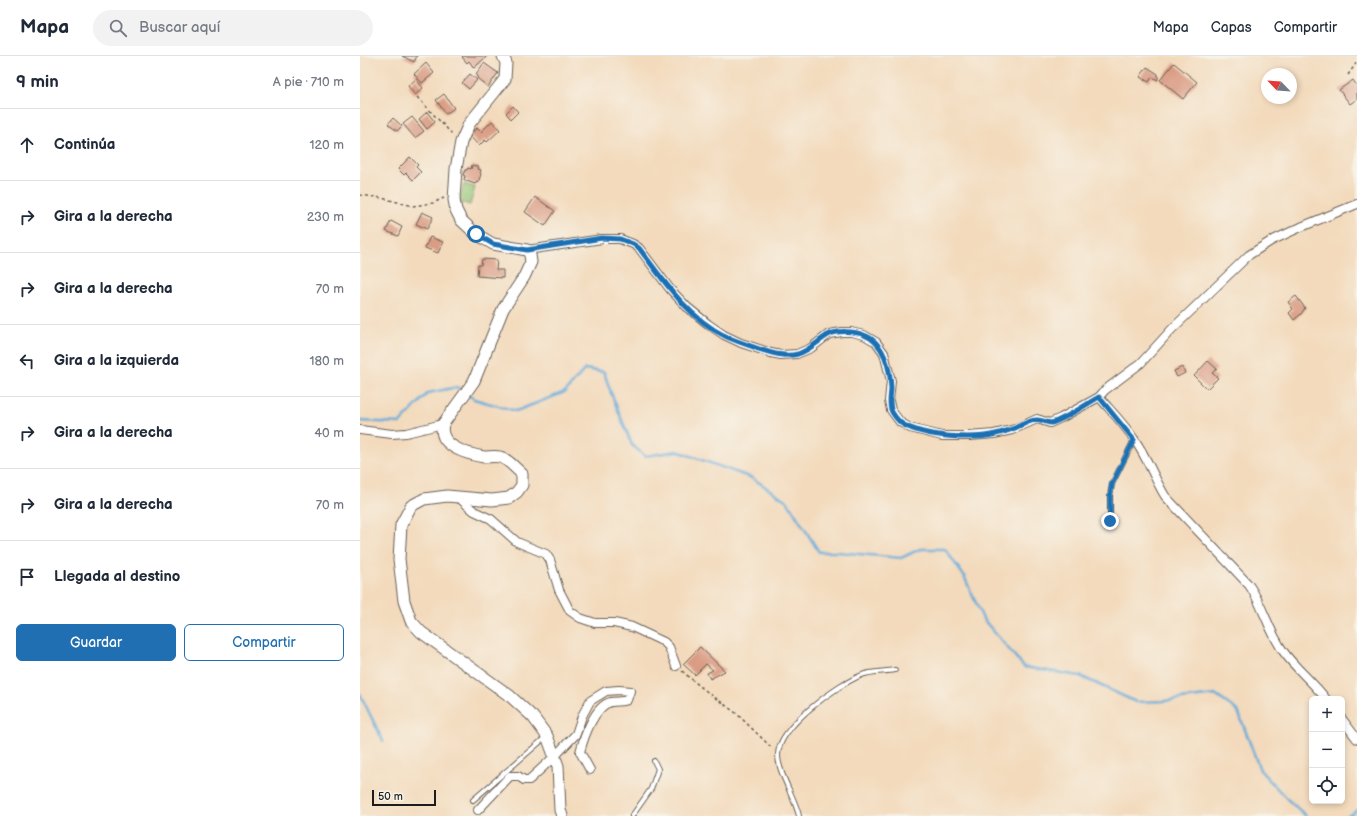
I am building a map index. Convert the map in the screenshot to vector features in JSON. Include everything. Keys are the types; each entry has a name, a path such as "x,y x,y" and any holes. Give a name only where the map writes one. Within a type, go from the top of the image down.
{"street":[{"path":"503,56 506,63 505,79 469,124 460,144 456,169 454,194 456,210 461,220 476,234 493,244 527,250 602,238 620,239 633,244 639,248 670,289 687,307 708,324 724,335 771,353 781,355 797,354 811,348 829,334 851,332 864,335 876,342 884,353 891,381 889,401 892,410 900,422 918,430 942,436 994,434 1012,430 1037,419 1050,423 1062,418 1099,397 1105,390 1141,363 1172,329 1249,255 1277,238 1357,204"},
{"path":"527,250 530,255 531,262 524,277 503,309 474,381 444,424 442,430 444,437 450,446 466,453 501,457 509,462 522,474 522,485 517,492 509,498 492,500 447,496 424,499 411,506 400,525 399,559 404,600 411,621 421,632 510,696 533,717 547,736 558,766 560,810 562,816"},
{"path":"1099,397 1134,440 1146,459 1165,496 1254,592 1270,629 1283,651 1323,696"},
{"path":"360,430 392,434 406,433 444,424"},
{"path":"458,497 474,511 491,519 518,542 546,554 550,560 559,590 570,611 580,618 595,622 632,627 664,642 669,647 676,666"},
{"path":"478,810 510,776 518,776 524,780 529,780 555,756 576,734 582,716 590,700 606,691 630,691 627,700 622,702 611,702 602,706 590,722 583,739 580,752 590,770"},
{"path":"1345,723 1357,739"}],"lane":[{"path":"1110,521 1110,496 1112,484 1134,440"},
{"path":"799,816 796,804 779,765 778,753 783,737 815,705 839,687 863,674 895,670"},
{"path":"473,800 547,736"},
{"path":"632,816 651,789 658,769 654,761"}],"path":[{"path":"1348,75 1357,62"},
{"path":"417,96 460,144"},
{"path":"360,195 382,198 413,206 433,203 454,194"},
{"path":"676,666 702,688 736,713 778,753"}],"green space":[{"path":"464,184 475,187 470,205 459,202"}],"building":[{"path":"402,56 417,56 414,62"},
{"path":"487,56 474,68 469,61 467,63 462,57"},
{"path":"426,63 434,73 422,83 414,74"},
{"path":"484,63 498,73 488,87 477,78 478,76 476,74"},
{"path":"1174,63 1197,82 1183,99 1160,80"},
{"path":"1147,67 1158,74 1158,80 1152,77 1149,82 1140,77"},
{"path":"470,74 477,80 469,89 462,83"},
{"path":"416,79 423,88 415,95 408,86"},
{"path":"1353,80 1357,86 1357,99 1350,104 1339,90"},
{"path":"444,94 454,108 446,114 436,100"},
{"path":"513,106 518,112 511,119 506,113"},
{"path":"427,112 435,122 427,129 419,119"},
{"path":"412,117 424,131 415,138 403,124"},
{"path":"393,118 402,126 397,131 388,124"},
{"path":"492,121 500,130 487,142 485,140 479,146 469,135 477,128 481,132"},
{"path":"410,157 418,165 416,167 421,172 413,180 406,173 404,175 398,169"},
{"path":"472,165 479,167 478,169 481,170 478,183 477,182 475,184 464,180 465,176 463,175 465,170 468,168 471,169"},
{"path":"535,197 555,211 545,226 525,212"},
{"path":"422,212 433,217 427,229 416,224"},
{"path":"391,221 402,227 398,236 386,231"},
{"path":"430,237 443,242 438,253 425,248"},
{"path":"482,259 497,260 496,270 503,270 503,278 477,276 478,265 481,265"},
{"path":"1296,296 1305,308 1294,320 1289,313 1293,309 1288,302"},
{"path":"1208,361 1217,369 1212,373 1218,378 1207,389 1194,376"},
{"path":"1182,367 1185,373 1177,377 1174,371"},
{"path":"700,647 725,671 710,679 707,673 713,670 706,664 695,675 683,664"}],"waterway":[{"path":"467,394 474,399 516,411 565,392 585,369 604,372 632,445 645,456 677,451 752,478 787,501 819,552 838,552 901,558 920,549 945,549 964,576 983,619 1024,667 1080,676 1136,702 1164,701 1215,695 1238,711 1260,770 1286,798 1306,816"},
{"path":"360,421 400,423 428,393 457,387 463,391"},
{"path":"360,694 383,741"},
{"path":"1348,816 1357,810"}],"route":[{"path":"476,234 493,244 527,250 602,238 620,239 633,244 639,248 670,289 687,307 708,324 724,335 741,343 771,353 781,355 797,354 811,348 829,334 851,332 864,335 876,342 884,353 891,381 889,401 897,419 904,425 918,430 942,436 994,434 1012,430 1037,419 1050,423 1062,418 1099,397 1134,440 1112,484 1110,496 1110,521"}]}
